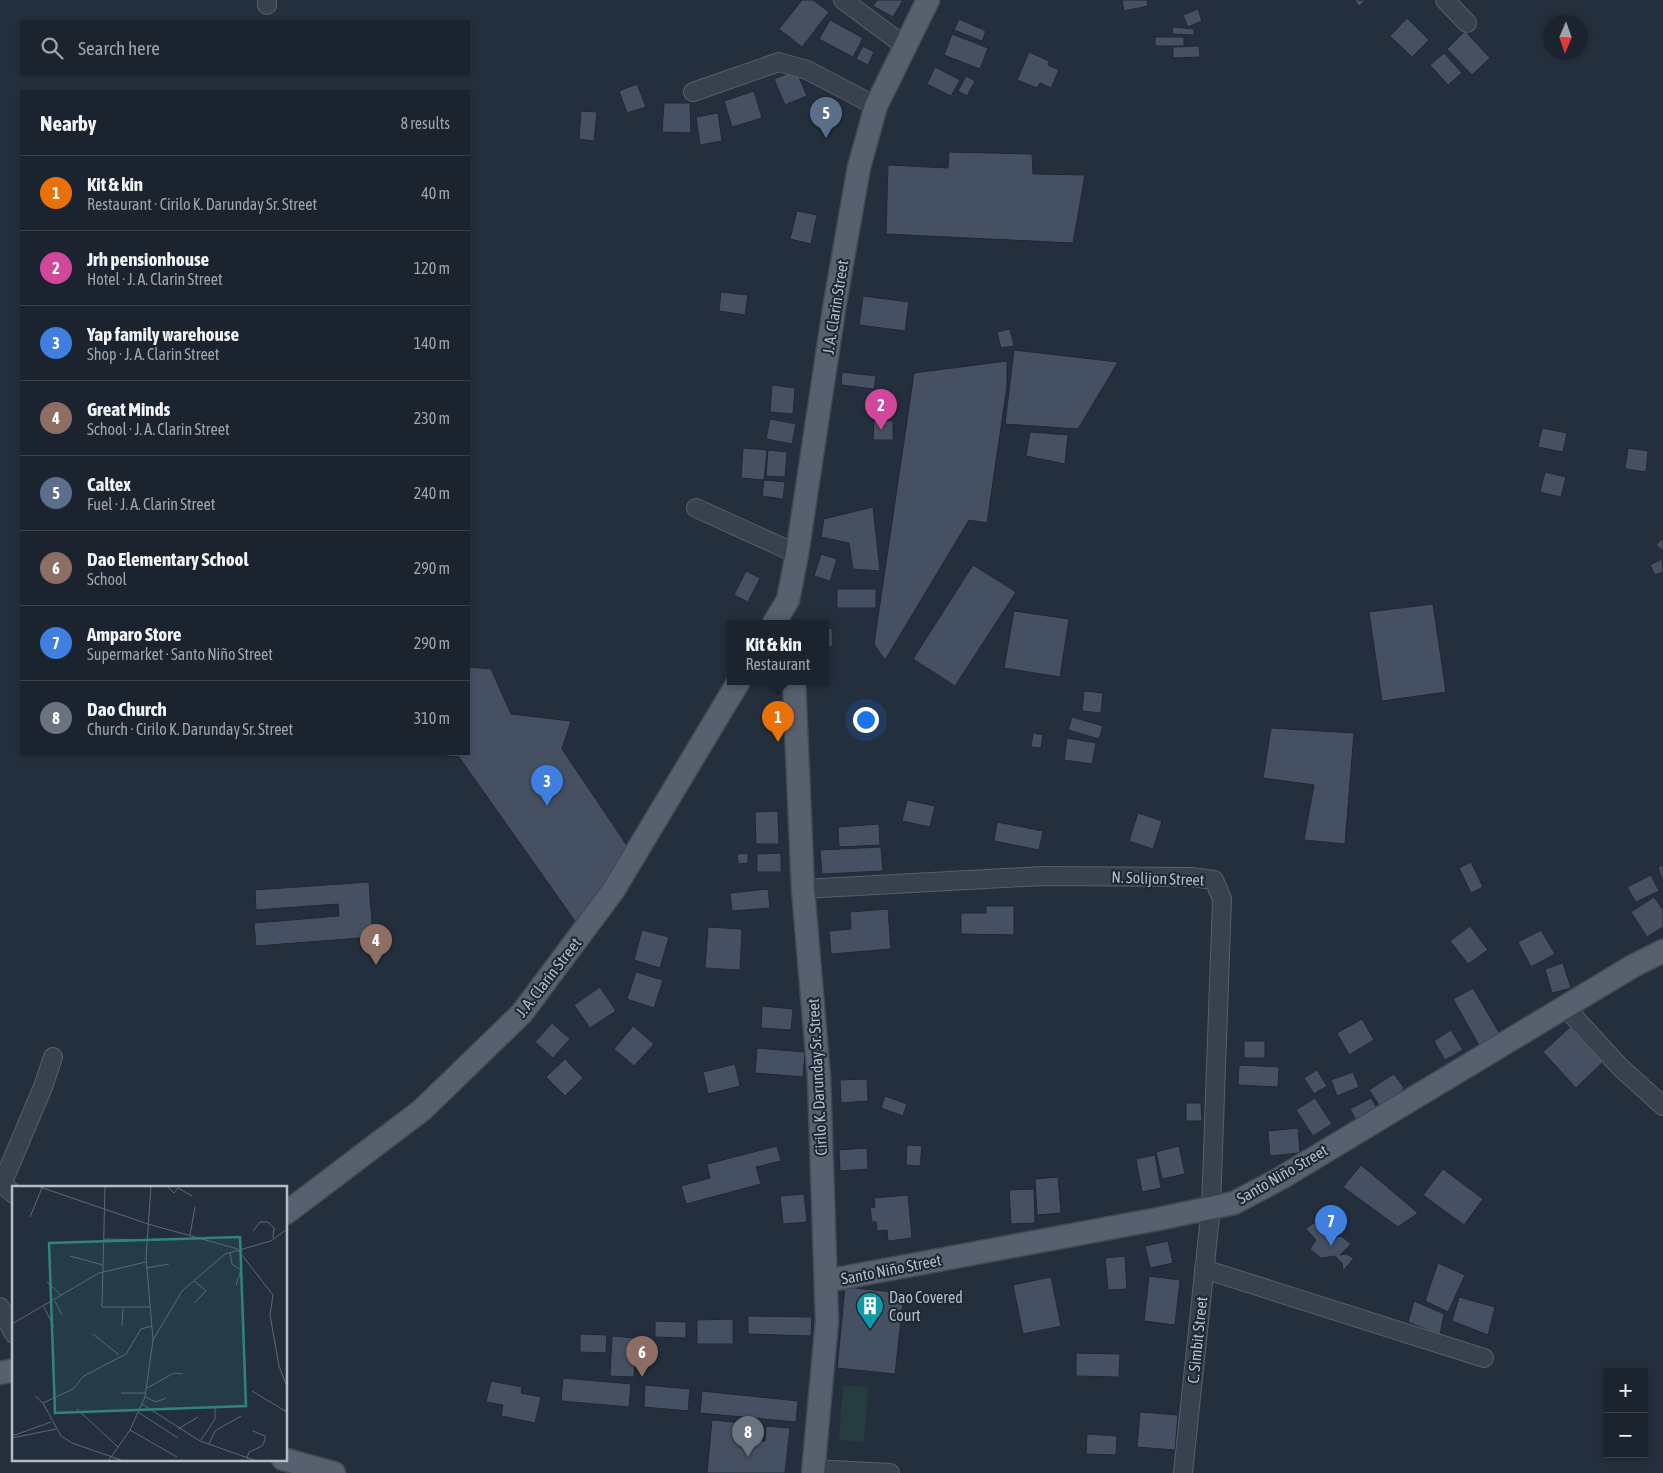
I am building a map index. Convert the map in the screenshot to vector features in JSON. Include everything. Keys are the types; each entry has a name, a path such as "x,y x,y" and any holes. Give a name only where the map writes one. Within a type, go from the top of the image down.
{"main road":[{"name":"J. A. Clarin Street","path":"776,620 788,600 797,554 838,285 859,167 876,106 928,0"},
{"path":"788,600 790,620"},
{"name":"J. A. Clarin Street","path":"288,1211 422,1110 522,1013 613,891 738,685"},
{"name":"Cirilo K. Darunday Sr. Street","path":"794,685 803,889 819,1077 828,1321 813,1471"},
{"name":"Santo Niño Street","path":"826,1281 1158,1220 1234,1202 1281,1178 1565,1007 1663,951"},
{"path":"287,1460 334,1473"}],"street":[{"path":"843,0 905,46"},
{"path":"1445,0 1468,23"},
{"path":"693,92 779,62 806,70 876,106"},
{"path":"696,508 797,554"},
{"name":"N. Solijon Street","path":"803,889 1043,876 1191,877 1214,880 1222,899 1211,1207"},
{"path":"1565,1007 1620,1067 1663,1106"},
{"path":"12,1192 2,1184 44,1087 53,1057"},
{"name":"C. Simbit Street","path":"1183,1473 1211,1207"},
{"path":"1204,1269 1484,1358"},
{"path":"0,1307 12,1330"},
{"path":"813,1471 890,1473"}],"green space":[{"path":"843,1385 868,1387 864,1442 839,1440"}],"building":[{"path":"802,0 813,0 829,12 802,47 779,29"},
{"path":"877,0 903,0 893,17 873,6"},
{"path":"1122,0 1147,0 1148,6 1124,11"},
{"path":"1354,0 1366,0 1359,6"},
{"path":"1198,9 1202,21 1188,27 1183,15"},
{"path":"1407,18 1429,40 1412,57 1390,36"},
{"path":"959,19 986,31 982,41 954,30"},
{"path":"830,20 863,38 853,57 819,39"},
{"path":"1173,27 1194,29 1194,35 1172,34"},
{"path":"1465,31 1490,58 1472,75 1447,49"},
{"path":"952,34 988,48 980,69 944,55"},
{"path":"1155,37 1184,37 1184,46 1155,46"},
{"path":"863,46 874,52 868,65 856,59"},
{"path":"1199,46 1200,57 1173,58 1173,47"},
{"path":"1029,52 1049,61 1048,65 1059,70 1051,88 1040,83 1037,88 1017,80"},
{"path":"1444,53 1462,73 1448,85 1430,65"},
{"path":"935,67 960,80 951,96 927,84"},
{"path":"796,70 807,96 785,105 774,79"},
{"path":"966,76 975,81 967,96 958,91"},
{"path":"637,84 646,107 627,113 619,91"},
{"path":"754,91 762,118 732,127 724,101"},
{"path":"664,103 690,103 691,133 662,132"},
{"path":"581,111 597,112 594,141 579,139"},
{"path":"718,113 722,141 700,145 696,117"},
{"path":"949,152 1032,154 1033,174 1085,175 1073,243 886,234 888,165 948,168"},
{"path":"797,211 817,215 811,244 790,239"},
{"path":"721,292 748,295 745,315 719,311"},
{"path":"863,296 909,302 905,331 859,325"},
{"path":"1010,329 1014,346 1001,348 997,332"},
{"path":"1014,350 1118,362 1078,429 1005,424"},
{"path":"1007,361 1007,386 987,523 969,520 885,660 874,644 914,373"},
{"path":"842,372 876,376 874,389 841,385"},
{"path":"772,385 795,388 793,414 770,412"},
{"path":"770,419 796,424 792,444 766,439"},
{"path":"874,420 893,421 893,440 873,440"},
{"path":"1542,428 1567,433 1563,452 1538,447"},
{"path":"1030,432 1068,435 1065,464 1026,456"},
{"path":"743,448 767,450 764,480 741,478"},
{"path":"1628,448 1648,451 1646,472 1625,469"},
{"path":"768,450 787,452 785,477 766,476"},
{"path":"1545,472 1566,477 1561,497 1540,492"},
{"path":"764,480 785,482 783,499 762,496"},
{"path":"873,507 880,571 853,569 849,543 821,537 824,519"},
{"path":"1663,538 1663,551 1656,545"},
{"path":"821,554 837,559 830,581 814,576"},
{"path":"1662,559 1663,572 1655,575 1650,565"},
{"path":"973,565 1016,592 955,686 913,659"},
{"path":"746,571 760,578 748,602 734,595"},
{"path":"837,589 876,589 876,608 837,608"},
{"path":"1433,604 1446,692 1382,701 1369,612"},
{"path":"1014,611 1069,619 1060,677 1004,668"},
{"path":"829,628 832,628 833,646 829,647"},
{"path":"470,667 491,669 511,714 571,721 562,749 634,856 577,924 459,757 436,755 470,755"},
{"path":"1084,691 1103,693 1101,713 1082,711"},
{"path":"1072,717 1103,726 1099,739 1068,730"},
{"path":"1271,728 1354,733 1345,844 1304,840 1314,785 1263,778"},
{"path":"1033,733 1043,735 1041,748 1031,747"},
{"path":"1067,738 1096,743 1092,764 1064,760"},
{"path":"907,800 935,806 930,827 902,821"},
{"path":"778,811 779,844 756,844 755,812"},
{"path":"1138,813 1162,821 1153,849 1129,841"},
{"path":"997,822 1043,831 1039,850 994,841"},
{"path":"879,824 880,845 839,847 838,827"},
{"path":"881,847 883,871 822,874 820,850"},
{"path":"748,853 748,863 738,864 737,854"},
{"path":"781,853 781,872 757,872 757,854"},
{"path":"1471,862 1483,887 1471,893 1459,868"},
{"path":"1663,865 1663,883 1658,867"},
{"path":"1651,875 1659,891 1636,902 1627,887"},
{"path":"369,882 373,937 256,946 254,923 339,916 338,904 256,910 255,890"},
{"path":"768,889 770,908 732,911 730,893"},
{"path":"1654,897 1663,910 1663,927 1647,937 1631,912"},
{"path":"986,906 1014,906 1014,935 961,934 961,913 986,913"},
{"path":"888,909 891,949 831,954 829,931 851,929 850,912"},
{"path":"1470,926 1488,950 1468,964 1450,941"},
{"path":"708,927 742,929 740,970 705,968"},
{"path":"642,930 669,937 660,968 634,960"},
{"path":"1541,930 1555,954 1531,967 1518,942"},
{"path":"1563,963 1571,988 1552,993 1545,969"},
{"path":"636,972 663,980 654,1008 627,999"},
{"path":"600,987 616,1011 590,1028 574,1005"},
{"path":"1473,988 1501,1036 1480,1047 1453,999"},
{"path":"762,1006 793,1009 791,1030 761,1028"},
{"path":"1362,1019 1374,1040 1349,1055 1337,1033"},
{"path":"552,1023 570,1039 553,1058 535,1042"},
{"path":"633,1026 654,1044 634,1066 614,1049"},
{"path":"1570,1027 1603,1062 1576,1088 1543,1052"},
{"path":"1451,1030 1463,1050 1445,1060 1434,1041"},
{"path":"1244,1041 1265,1041 1265,1058 1244,1058"},
{"path":"757,1048 805,1052 803,1077 755,1073"},
{"path":"565,1059 583,1078 565,1096 546,1077"},
{"path":"735,1064 740,1086 708,1094 703,1072"},
{"path":"1239,1065 1279,1067 1278,1087 1238,1085"},
{"path":"1317,1070 1327,1086 1314,1094 1304,1078"},
{"path":"1353,1072 1359,1087 1337,1096 1331,1080"},
{"path":"1394,1074 1404,1088 1394,1101 1382,1109 1369,1090"},
{"path":"867,1079 868,1101 841,1103 840,1080"},
{"path":"885,1096 907,1104 903,1116 881,1108"},
{"path":"1315,1098 1332,1124 1313,1136 1296,1110"},
{"path":"1371,1098 1381,1115 1359,1126 1350,1109"},
{"path":"1186,1103 1201,1103 1202,1121 1186,1121"},
{"path":"1298,1128 1300,1153 1270,1156 1268,1131"},
{"path":"907,1145 922,1146 920,1166 906,1165"},
{"path":"777,1146 781,1161 756,1167 761,1184 686,1204 681,1186 710,1178 707,1164"},
{"path":"1179,1146 1185,1174 1162,1179 1156,1152"},
{"path":"867,1148 868,1169 840,1171 839,1150"},
{"path":"1155,1155 1161,1188 1142,1192 1136,1159"},
{"path":"1361,1165 1418,1213 1398,1227 1343,1187"},
{"path":"1443,1169 1483,1199 1464,1225 1423,1195"},
{"path":"1058,1177 1061,1213 1037,1215 1035,1179"},
{"path":"1034,1189 1035,1223 1011,1224 1009,1190"},
{"path":"804,1194 807,1222 783,1224 780,1196"},
{"path":"908,1195 912,1238 888,1241 887,1230 877,1231 876,1222 872,1222 870,1208 875,1207 874,1198"},
{"path":"1323,1218 1342,1230 1331,1238 1341,1236 1351,1244 1340,1255 1346,1254 1354,1258 1343,1271 1342,1263 1335,1256 1321,1258 1310,1249 1316,1240 1306,1229 1313,1223 1319,1223"},
{"path":"1168,1241 1173,1263 1150,1268 1145,1246"},
{"path":"1125,1256 1127,1289 1108,1290 1105,1258"},
{"path":"1438,1263 1465,1275 1448,1312 1425,1301"},
{"path":"1149,1276 1180,1280 1175,1325 1144,1321"},
{"path":"1051,1277 1061,1326 1023,1334 1013,1285"},
{"name":"Dao Covered Court","path":"845,1287 904,1293 895,1374 837,1368"},
{"path":"1459,1297 1495,1307 1488,1335 1452,1321"},
{"path":"1414,1301 1444,1314 1440,1335 1408,1322"},
{"path":"748,1316 812,1317 811,1336 748,1334"},
{"path":"733,1319 733,1344 697,1344 697,1320"},
{"path":"655,1321 686,1322 686,1338 655,1337"},
{"path":"580,1334 607,1335 606,1353 580,1352"},
{"path":"612,1336 637,1338 634,1377 610,1376"},
{"path":"1076,1353 1120,1354 1119,1377 1076,1376"},
{"path":"563,1378 631,1384 629,1407 561,1401"},
{"path":"491,1381 522,1387 521,1393 541,1397 535,1423 501,1416 503,1405 486,1402"},
{"path":"645,1385 690,1389 688,1411 644,1407"},
{"path":"702,1391 798,1401 796,1422 700,1413"},
{"path":"1140,1412 1178,1415 1175,1450 1137,1447"},
{"path":"712,1420 743,1423 742,1439 765,1441 766,1426 790,1428 785,1473 707,1473"},
{"path":"1087,1434 1117,1436 1116,1455 1086,1454"}],"place":[{"name":"Caltex","path":"826,138"},
{"name":"Jrh pensionhouse","path":"881,430"},
{"name":"Kit & kin","path":"778,742"},
{"name":"Yap family warehouse","path":"547,806"},
{"name":"Great Minds","path":"376,965"},
{"name":"Amparo Store","path":"1331,1246"},
{"name":"Dao Covered Court","path":"870,1330"},
{"name":"Dao Elementary School","path":"642,1377"},
{"name":"Dao Church","path":"748,1457"}]}
